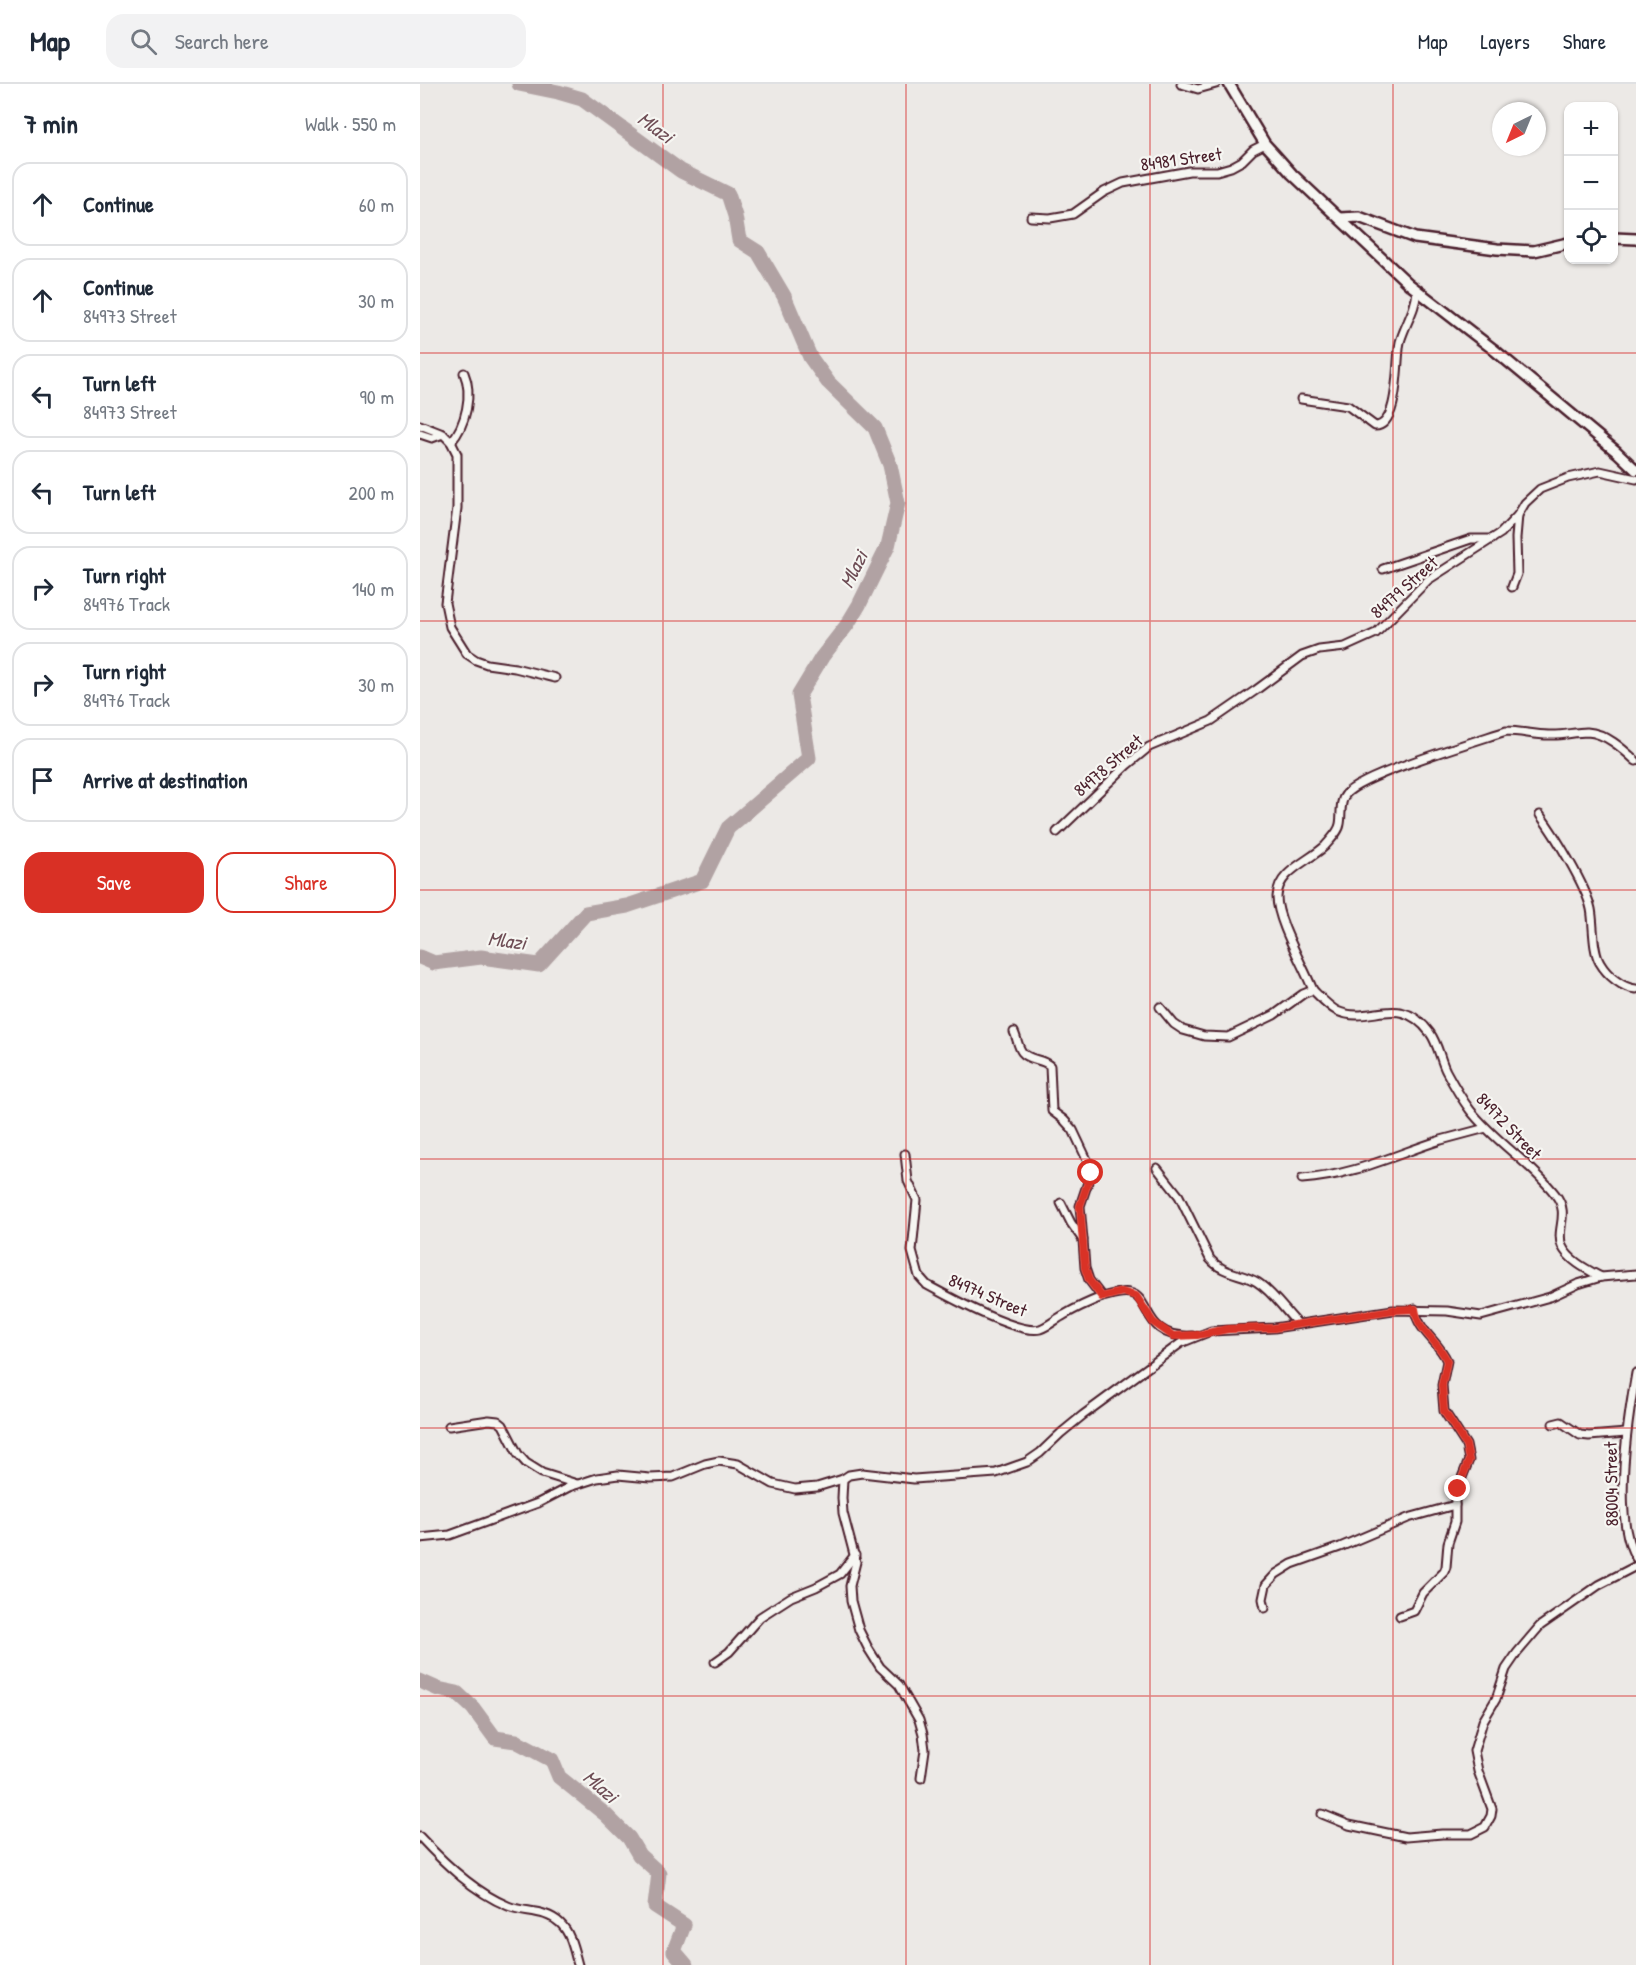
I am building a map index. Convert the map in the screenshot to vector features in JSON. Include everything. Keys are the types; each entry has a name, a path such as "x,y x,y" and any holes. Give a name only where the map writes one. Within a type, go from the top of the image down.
{"street":[{"path":"1181,84 1198,88 1215,84"},
{"path":"1229,84 1265,144 1292,174 1382,260 1493,349 1636,470"},
{"name":"84981 Street","path":"1031,217 1065,217 1104,192 1123,183 1190,171 1217,171 1231,167 1265,144"},
{"path":"1340,218 1359,217 1415,238 1497,249 1534,251 1564,244"},
{"path":"1618,238 1636,239"},
{"path":"1302,399 1348,406 1375,426 1383,423 1395,396 1399,344 1414,308 1417,290"},
{"path":"451,442 460,430 468,397 468,382 464,373"},
{"path":"420,425 442,434 451,442 457,454 457,508 445,603 450,627 467,654 476,660 555,678"},
{"path":"420,434 432,438 442,434"},
{"name":"84979 Street","path":"1186,731 1211,721 1302,656 1319,650 1346,647 1376,633 1428,580 1501,533 1533,494 1551,483 1600,471 1636,479"},
{"path":"1512,587 1517,574 1518,515"},
{"path":"1383,569 1470,539 1492,539"},
{"name":"84978 Street","path":"1057,832 1126,765 1149,747 1186,731"},
{"path":"1160,1006 1174,1024 1183,1029 1204,1036 1228,1037 1274,1015 1303,994 1313,990 1278,908 1280,883 1285,876 1333,837 1340,826 1340,811 1344,796 1354,786 1506,731 1520,731 1535,735 1588,732 1613,743 1636,761"},
{"path":"1540,816 1554,836 1586,894 1591,907 1599,962 1622,985 1636,989"},
{"name":"84972 Street","path":"1313,990 1336,1010 1356,1014 1394,1011 1409,1014 1419,1021 1430,1034 1460,1096 1486,1128 1556,1195 1564,1217 1561,1239 1563,1248 1577,1263 1601,1277"},
{"path":"1014,1032 1023,1053 1028,1057 1046,1062 1050,1066 1052,1111 1070,1125 1088,1160 1091,1173 1080,1206 1083,1240 1087,1274 1093,1288 1102,1297"},
{"path":"1302,1179 1363,1168 1440,1141 1486,1128"},
{"name":"84974 Street","path":"905,1154 908,1181 917,1200 912,1251 919,1276 927,1286 999,1320 1020,1328 1036,1330 1102,1297 1122,1292 1132,1293 1140,1299 1153,1322 1166,1332 1173,1336 1197,1335"},
{"path":"1157,1168 1179,1196 1214,1264 1223,1271 1258,1283 1265,1288 1298,1324"},
{"path":"1061,1203 1083,1240"},
{"path":"420,1538 450,1535 538,1503 577,1484 609,1475 673,1477 705,1464 725,1461 745,1467 765,1480 782,1487 795,1489 817,1487 849,1475 862,1473 904,1478 942,1478 996,1473 1015,1467 1040,1453 1083,1415 1181,1343 1197,1335 1228,1329 1274,1328 1393,1310 1415,1309 1481,1316 1550,1297 1578,1284 1601,1277 1636,1274"},
{"path":"1400,1616 1414,1611 1423,1593 1444,1572 1448,1543 1455,1522 1455,1495 1469,1460 1466,1445 1444,1411 1442,1385 1447,1361 1442,1351 1420,1327 1415,1309"},
{"name":"88004 Street","path":"1636,1374 1626,1433 1624,1503 1625,1528 1636,1558"},
{"path":"449,1426 489,1420 498,1421 503,1425 518,1454 526,1463 542,1473 577,1484"},
{"path":"1553,1424 1561,1422 1580,1435 1626,1433"},
{"path":"843,1479 843,1513 855,1555 856,1568 849,1592 859,1630 874,1660 898,1684 919,1720 925,1750 921,1778"},
{"path":"1264,1608 1266,1585 1276,1574 1292,1564 1340,1547 1408,1518 1455,1505"},
{"path":"715,1662 729,1652 760,1617 792,1597 840,1574 855,1555"},
{"path":"1322,1814 1349,1825 1406,1837 1471,1834 1485,1827 1492,1809 1478,1771 1474,1751 1483,1721 1496,1699 1506,1669 1540,1626 1599,1585 1636,1566"},
{"path":"420,1837 436,1855 493,1898 508,1906 547,1914 554,1918 568,1934 578,1965"}],"waterway":[{"name":"Mlazi","path":"420,957 434,963 481,957 539,965 586,913 627,906 702,881 728,828 809,758 799,695 822,657 847,625 859,605 888,546 898,503 890,465 875,428 828,382 810,357 784,296 758,252 739,240 728,194 681,171 582,99 519,84"},
{"name":"Mlazi","path":"420,1681 438,1689 457,1693 473,1708 495,1738 516,1741 552,1760 559,1777 606,1815 629,1838 639,1855 659,1873 655,1906 684,1925 674,1951 686,1965"}],"route":[{"path":"1091,1173 1080,1212 1085,1268 1093,1288 1102,1297 1122,1292 1132,1293 1140,1299 1153,1322 1173,1336 1197,1335 1228,1329 1274,1328 1393,1310 1415,1309 1420,1327 1442,1351 1447,1361 1442,1385 1444,1411 1466,1445 1469,1460 1458,1489"}]}
